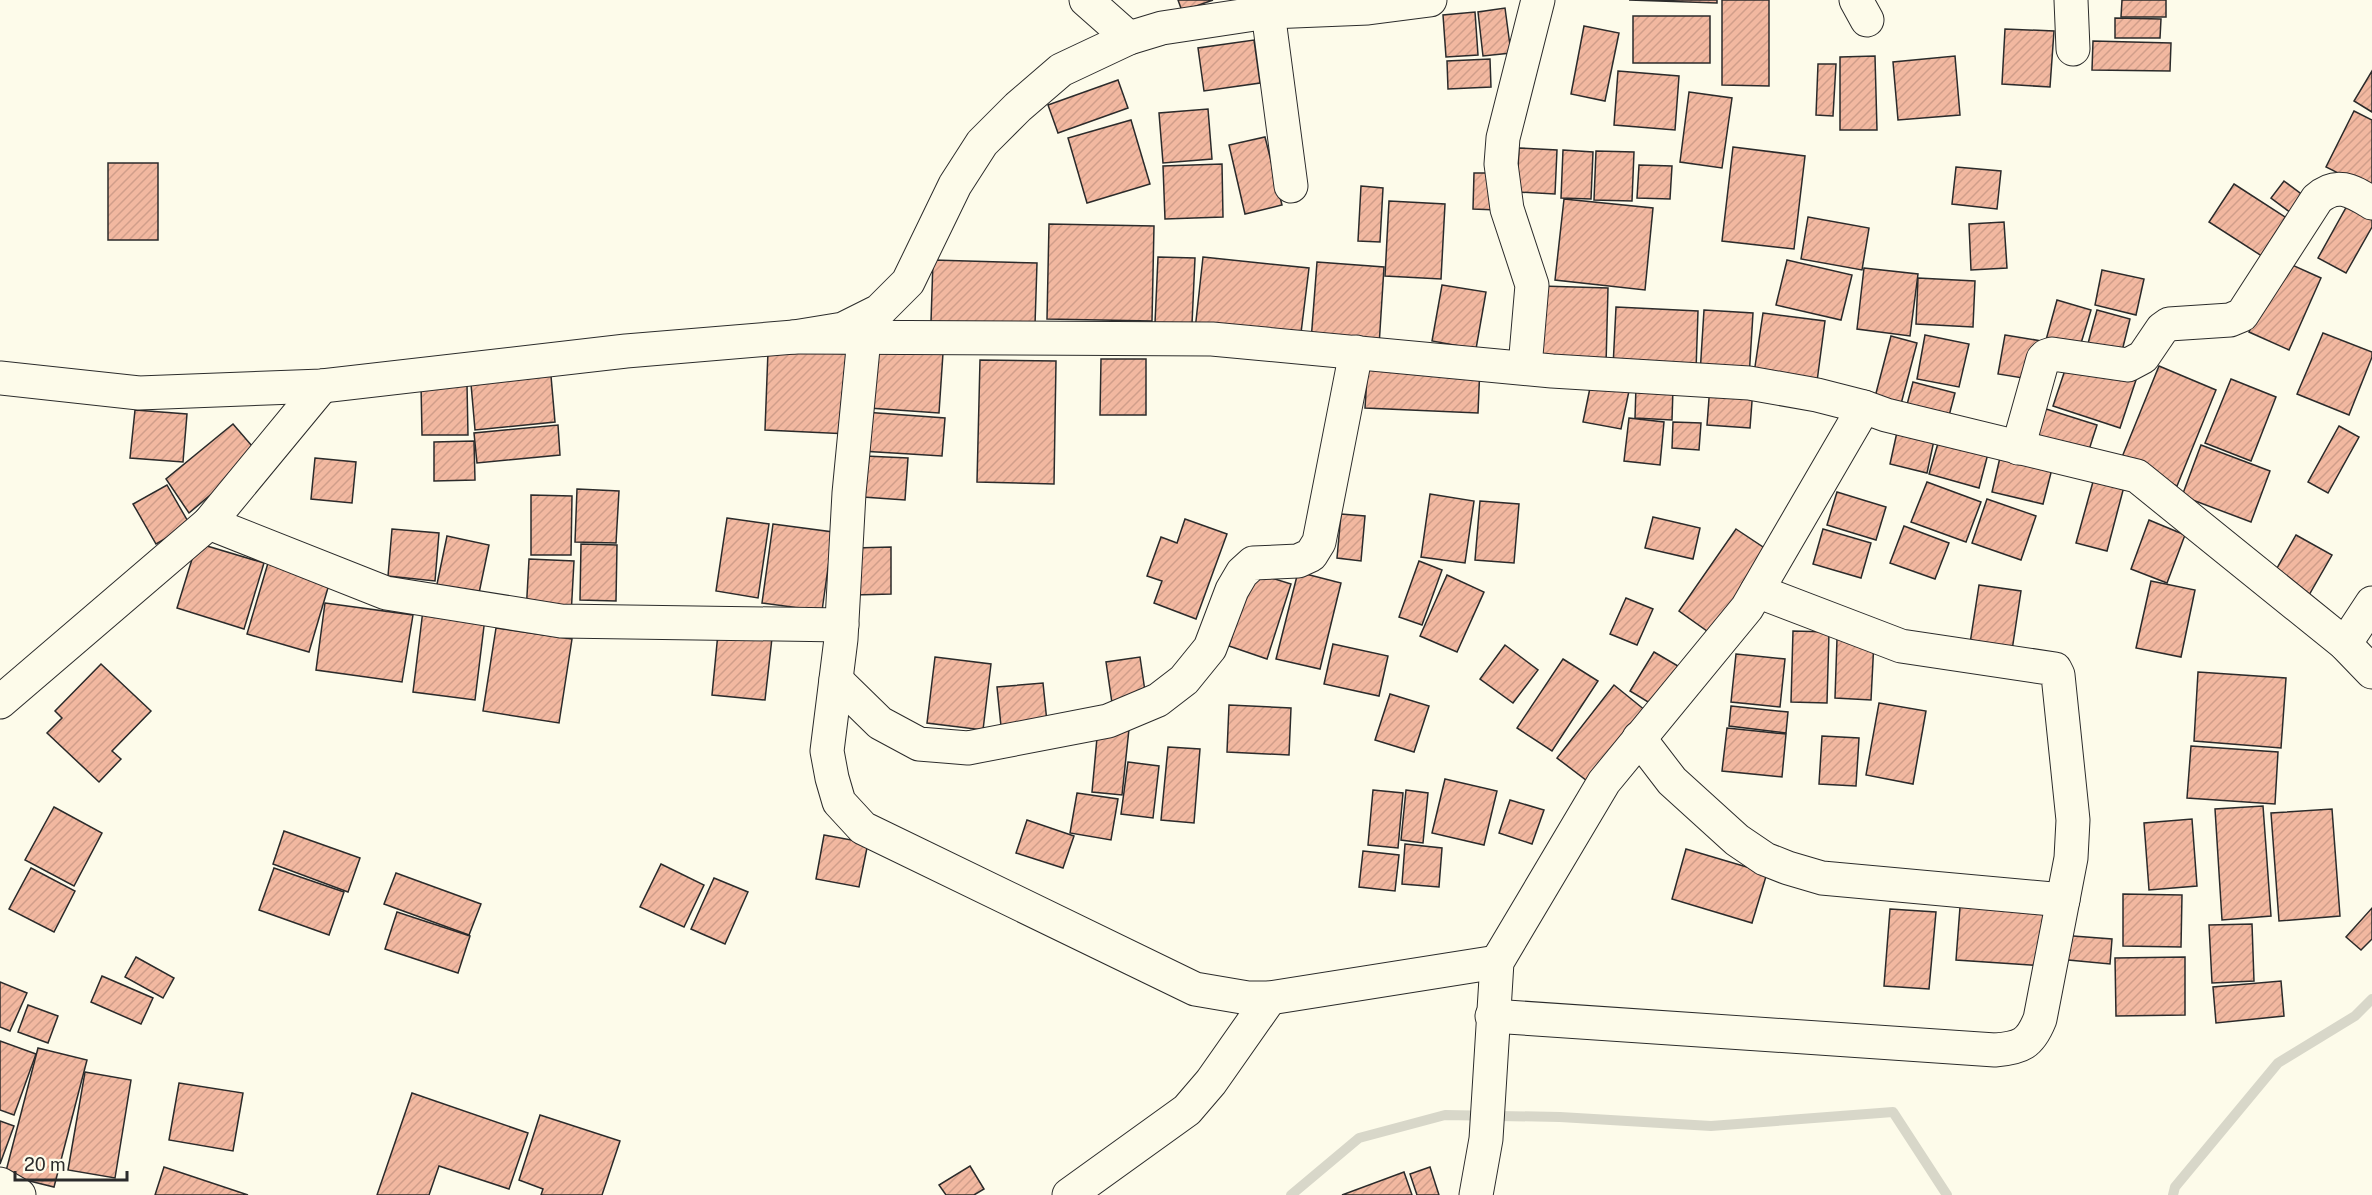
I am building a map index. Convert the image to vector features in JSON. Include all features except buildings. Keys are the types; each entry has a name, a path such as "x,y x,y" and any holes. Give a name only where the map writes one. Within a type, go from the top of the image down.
{"street":[{"path":"1086,0 1129,38"},
{"path":"0,378 139,393 322,386 626,351 794,337 843,329 879,311 908,282 955,185 982,143 1018,107 1061,70 1129,38 1162,28 1268,12 1368,8 1430,0"},
{"path":"1525,367 1532,285 1507,209 1501,164 1503,138 1538,0"},
{"path":"2072,0 2073,49"},
{"path":"1268,12 1291,186"},
{"path":"2018,448 2043,359 2046,356 2052,354 2128,365 2143,357 2162,329 2169,324 2230,320 2242,315 2317,200 2324,193 2338,188 2354,192 2372,203"},
{"path":"794,337 1212,339 1525,367 1749,383 1864,407 1886,415 2137,476 2345,644 2372,672"},
{"path":"864,338 849,493 842,625 827,751 839,802 863,828 1195,990 1248,998 1270,998 1497,962"},
{"path":"836,680 880,723 919,744 968,748 1108,721 1158,700 1184,680 1210,648 1232,590 1242,573 1253,563 1298,561 1311,555 1319,542 1356,352"},
{"path":"0,702 209,523 322,386"},
{"path":"1476,1195 1486,1139 1497,962 1604,782 1747,608 1864,407"},
{"path":"209,523 386,593 561,621 842,625"},
{"path":"1492,1016 1995,1050 2016,1049 2033,1037 2040,1019 2071,858 2073,820 2058,675 2055,669 1901,646 1757,591"},
{"path":"2345,644 2372,603"},
{"path":"1638,738 1672,781 1737,840 1765,859 1788,868 1822,878 2063,900"},
{"path":"1069,1195 1187,1110 1211,1082 1270,998"},
{"path":"0,1184 19,1195"}],"waterway":[{"path":"2173,1195 2175,1187 2278,1063 2355,1016 2372,999"},
{"path":"1291,1195 1359,1138 1445,1115 1560,1117 1711,1126 1893,1112 1947,1195"}]}
